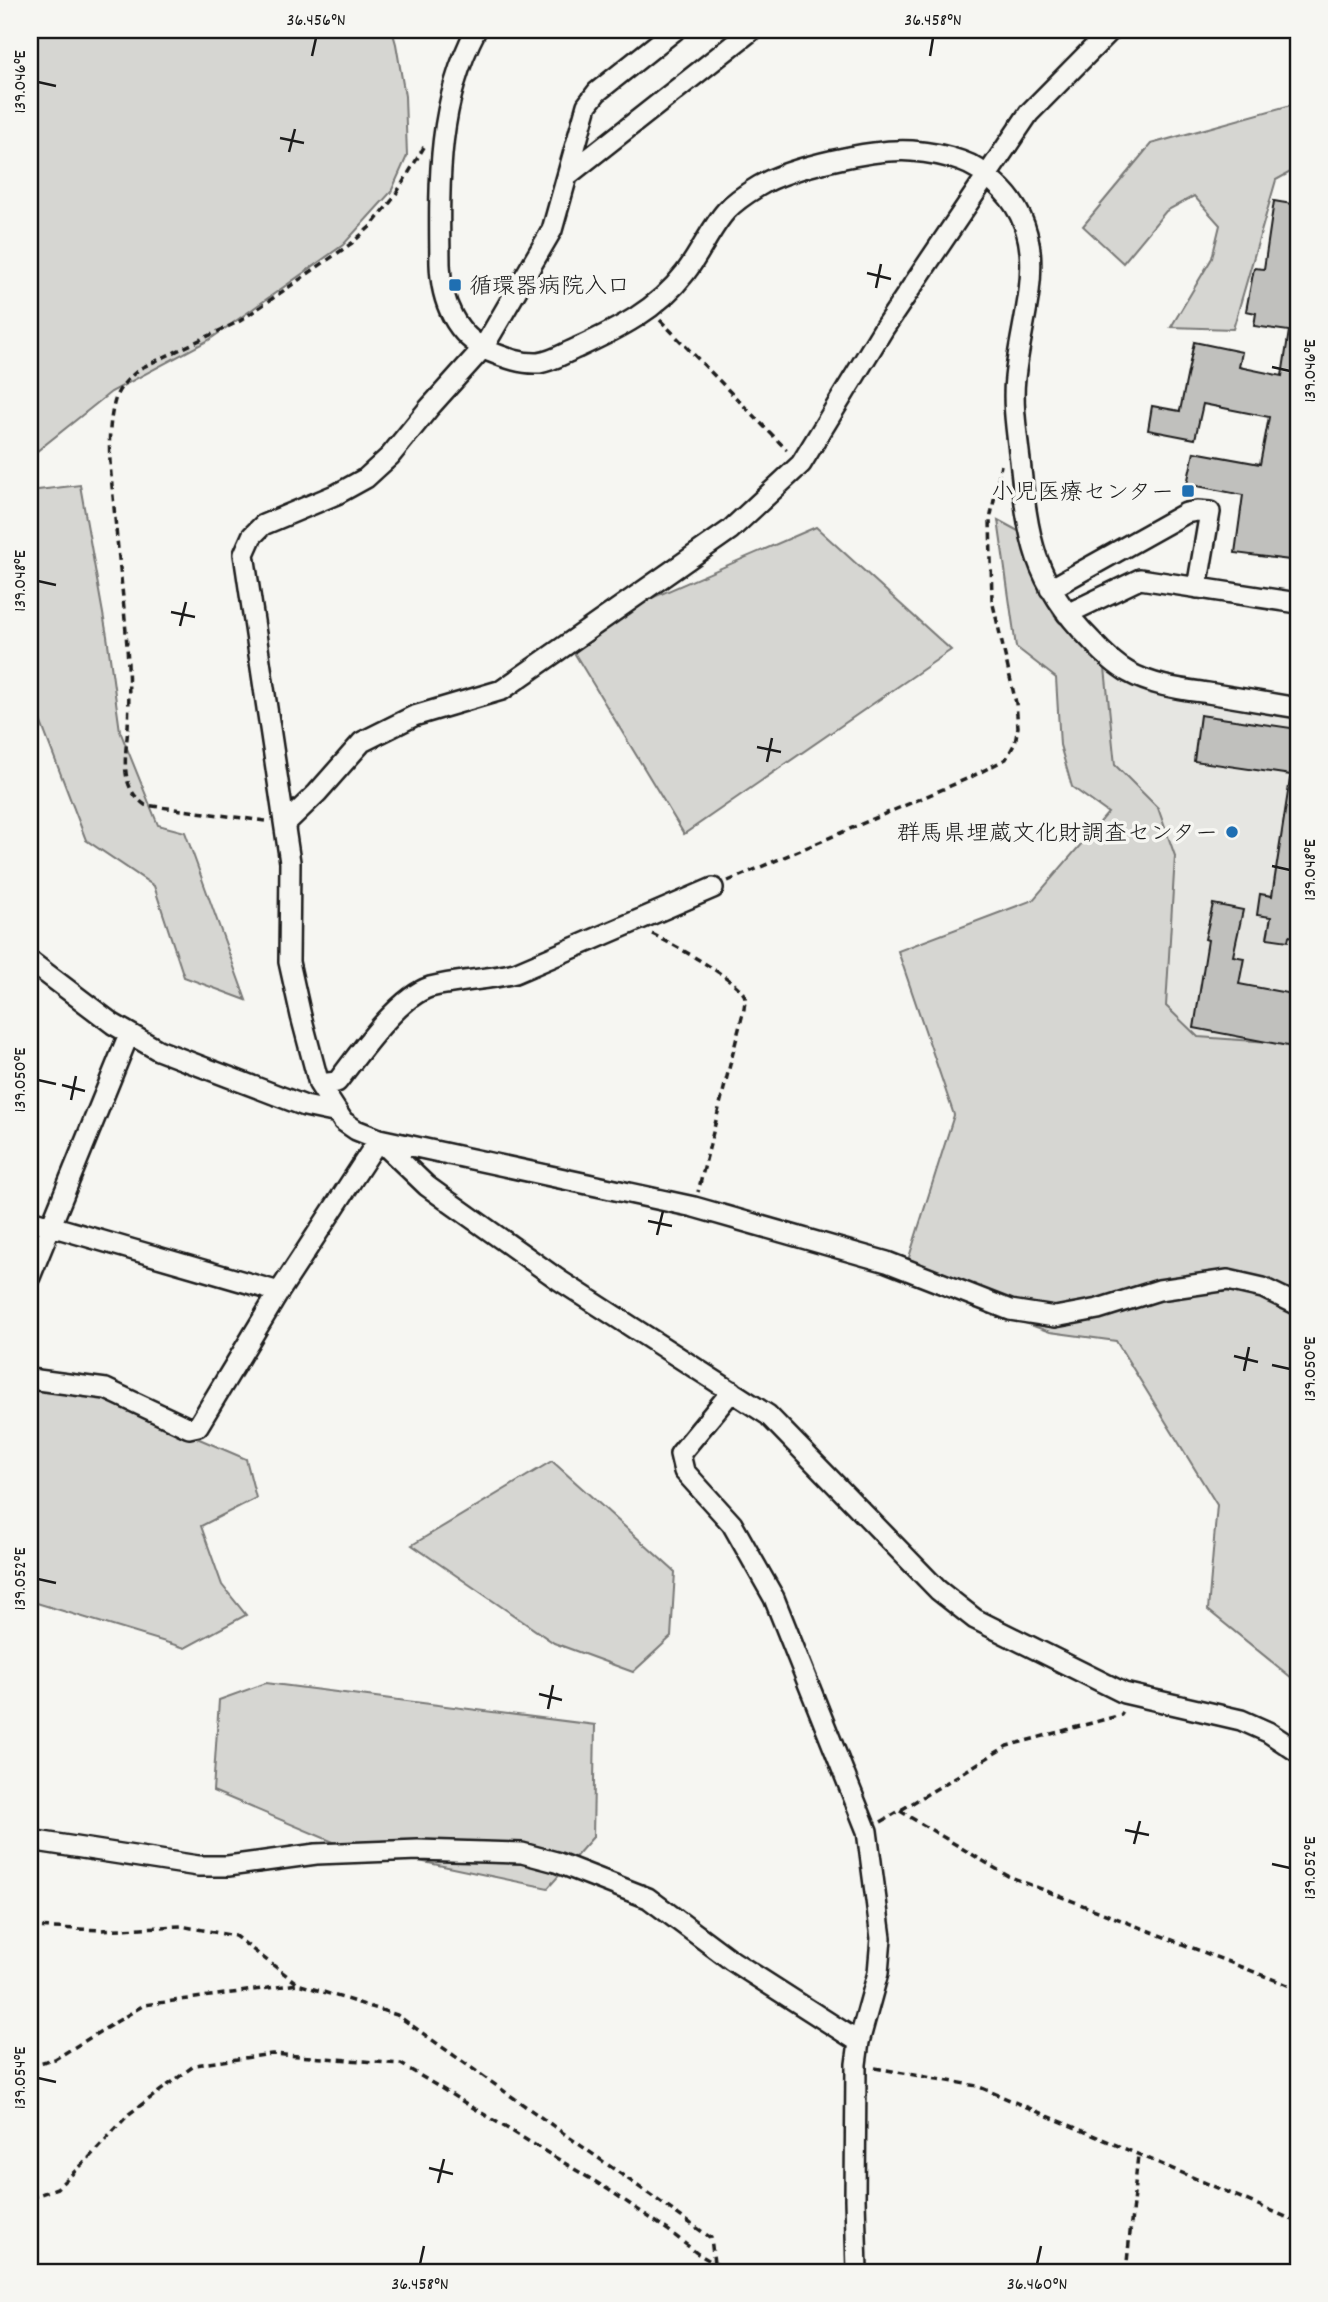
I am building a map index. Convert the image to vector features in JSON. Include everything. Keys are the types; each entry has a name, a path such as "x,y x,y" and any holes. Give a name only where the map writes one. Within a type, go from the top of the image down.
{"street":[{"path":"476,30 461,58 443,128 439,214 440,282 444,301 468,337 483,348 513,360 526,362 552,359 623,326 660,302 685,274 726,210 760,186 788,173 863,155 911,150 961,161 986,175 1013,199 1027,231 1031,250 1031,283 1014,381 1028,530 1050,589 1067,614 1114,662 1143,679 1165,687 1298,708"},
{"path":"675,30 597,92 587,105 552,230 483,348 374,471 337,494 263,524 252,536 244,554 290,862 289,962 319,1084 343,1121 356,1130 379,1139 694,1207 887,1262 1010,1310 1055,1317 1098,1309 1159,1290 1228,1280 1263,1288 1298,1305"},
{"path":"568,175 752,30"},
{"path":"285,824 317,793 362,742 414,716 502,690 730,530 801,464 884,328 1029,113 1111,30"},
{"path":"1050,589 1186,513 1210,512 1197,587"},
{"path":"1067,614 1140,579 1298,603"},
{"path":"319,1084 337,1082 394,1012 418,993 429,988 515,973 713,888"},
{"path":"30,961 100,1015 158,1050 305,1106 338,1113"},
{"path":"30,1277 129,1034"},
{"path":"30,1378 106,1389 189,1428 198,1426 279,1292 379,1139"},
{"path":"379,1139 427,1186 446,1200 559,1280 768,1415 938,1590 975,1619 1124,1693 1241,1720 1268,1732 1298,1752"},
{"path":"30,1220 279,1292"},
{"path":"732,1391 680,1454 684,1471 732,1524 774,1598 866,1831 881,1938 878,1973 859,2042 856,2064 857,2272"},
{"path":"30,1840 198,1866 228,1866 329,1853 418,1850 522,1853 556,1862 648,1898 731,1960 859,2042"}],"path":[{"path":"285,824 145,805 135,798 128,784 124,759 130,698 109,446 115,398 128,378 141,368 240,321 352,243 371,226 393,199 420,151 443,128"},
{"path":"649,309 801,464"},
{"path":"713,888 969,778 1006,759 1015,743 1018,715 992,600 990,520 1002,458 1007,448 1018,444"},
{"path":"632,923 678,947 726,978 738,986 745,997 694,1207"},
{"path":"866,1831 1007,1746 1121,1715 1133,1695"},
{"path":"900,1811 1008,1876 1298,1989"},
{"path":"30,1927 100,1930 181,1926 235,1936 298,1984 397,2015 711,2238 714,2263"},
{"path":"30,2065 55,2059 144,2005 298,1984"},
{"path":"1293,2046 1298,2038"},
{"path":"30,2198 57,2188 130,2114 195,2065 272,2054 401,2064 609,2190 730,2272"},
{"path":"856,2064 976,2086 1298,2222"},
{"path":"1126,2272 1138,2155"}],"shaded area":[{"path":"30,30 392,30 405,96 407,156 391,192 343,245 209,340 111,392 36,452 30,462"},
{"path":"1298,103 1298,168 1276,180 1233,329 1171,327 1212,258 1220,225 1194,196 1166,211 1123,263 1083,226 1151,144"},
{"path":"80,485 107,636 120,731 158,825 185,832 246,1000 184,977 154,886 86,840 30,694 30,491"},
{"path":"998,520 1022,533 1035,580 1055,617 1105,668 1115,765 1158,808 1175,856 1166,1006 1198,1037 1298,1044 1298,1683 1208,1610 1217,1505 1116,1341 1050,1332 963,1301 905,1270 954,1115 898,951 1033,900 1108,813 1072,787 1060,745 1056,678 1016,647"},
{"path":"816,527 951,650 684,834 564,636"},
{"name":"群馬県埋蔵文化財調査センター","path":"1105,668 1298,715 1298,1044 1198,1037 1166,1006 1175,856 1158,808 1115,765"},
{"path":"30,1385 103,1394 246,1459 256,1498 201,1526 222,1585 246,1615 185,1648 30,1601"},
{"path":"552,1461 675,1572 671,1637 633,1672 554,1643 412,1545"},
{"path":"266,1683 595,1725 593,1837 548,1888 338,1844 213,1791 219,1700"}],"building":[{"path":"1274,201 1298,205 1298,561 1235,553 1243,495 1187,484 1194,452 1260,464 1269,417 1203,404 1195,439 1148,430 1152,406 1180,411 1194,342 1242,352 1239,367 1282,376 1289,331 1254,326 1256,313 1246,311 1254,268 1264,269"},
{"path":"1200,715 1298,729 1298,776 1194,761"},
{"path":"1290,779 1298,780 1298,938 1289,936 1288,941 1267,938 1271,917 1257,915 1260,894 1272,896"},
{"path":"1213,904 1243,910 1233,956 1244,958 1239,984 1298,995 1298,1048 1194,1028 1208,940 1205,939"}],"place":[{"name":"循環器病院入口","path":"455,285"},
{"name":"小児医療センター","path":"1188,491"},
{"name":"群馬県埋蔵文化財調査センター","path":"1232,832"}]}
